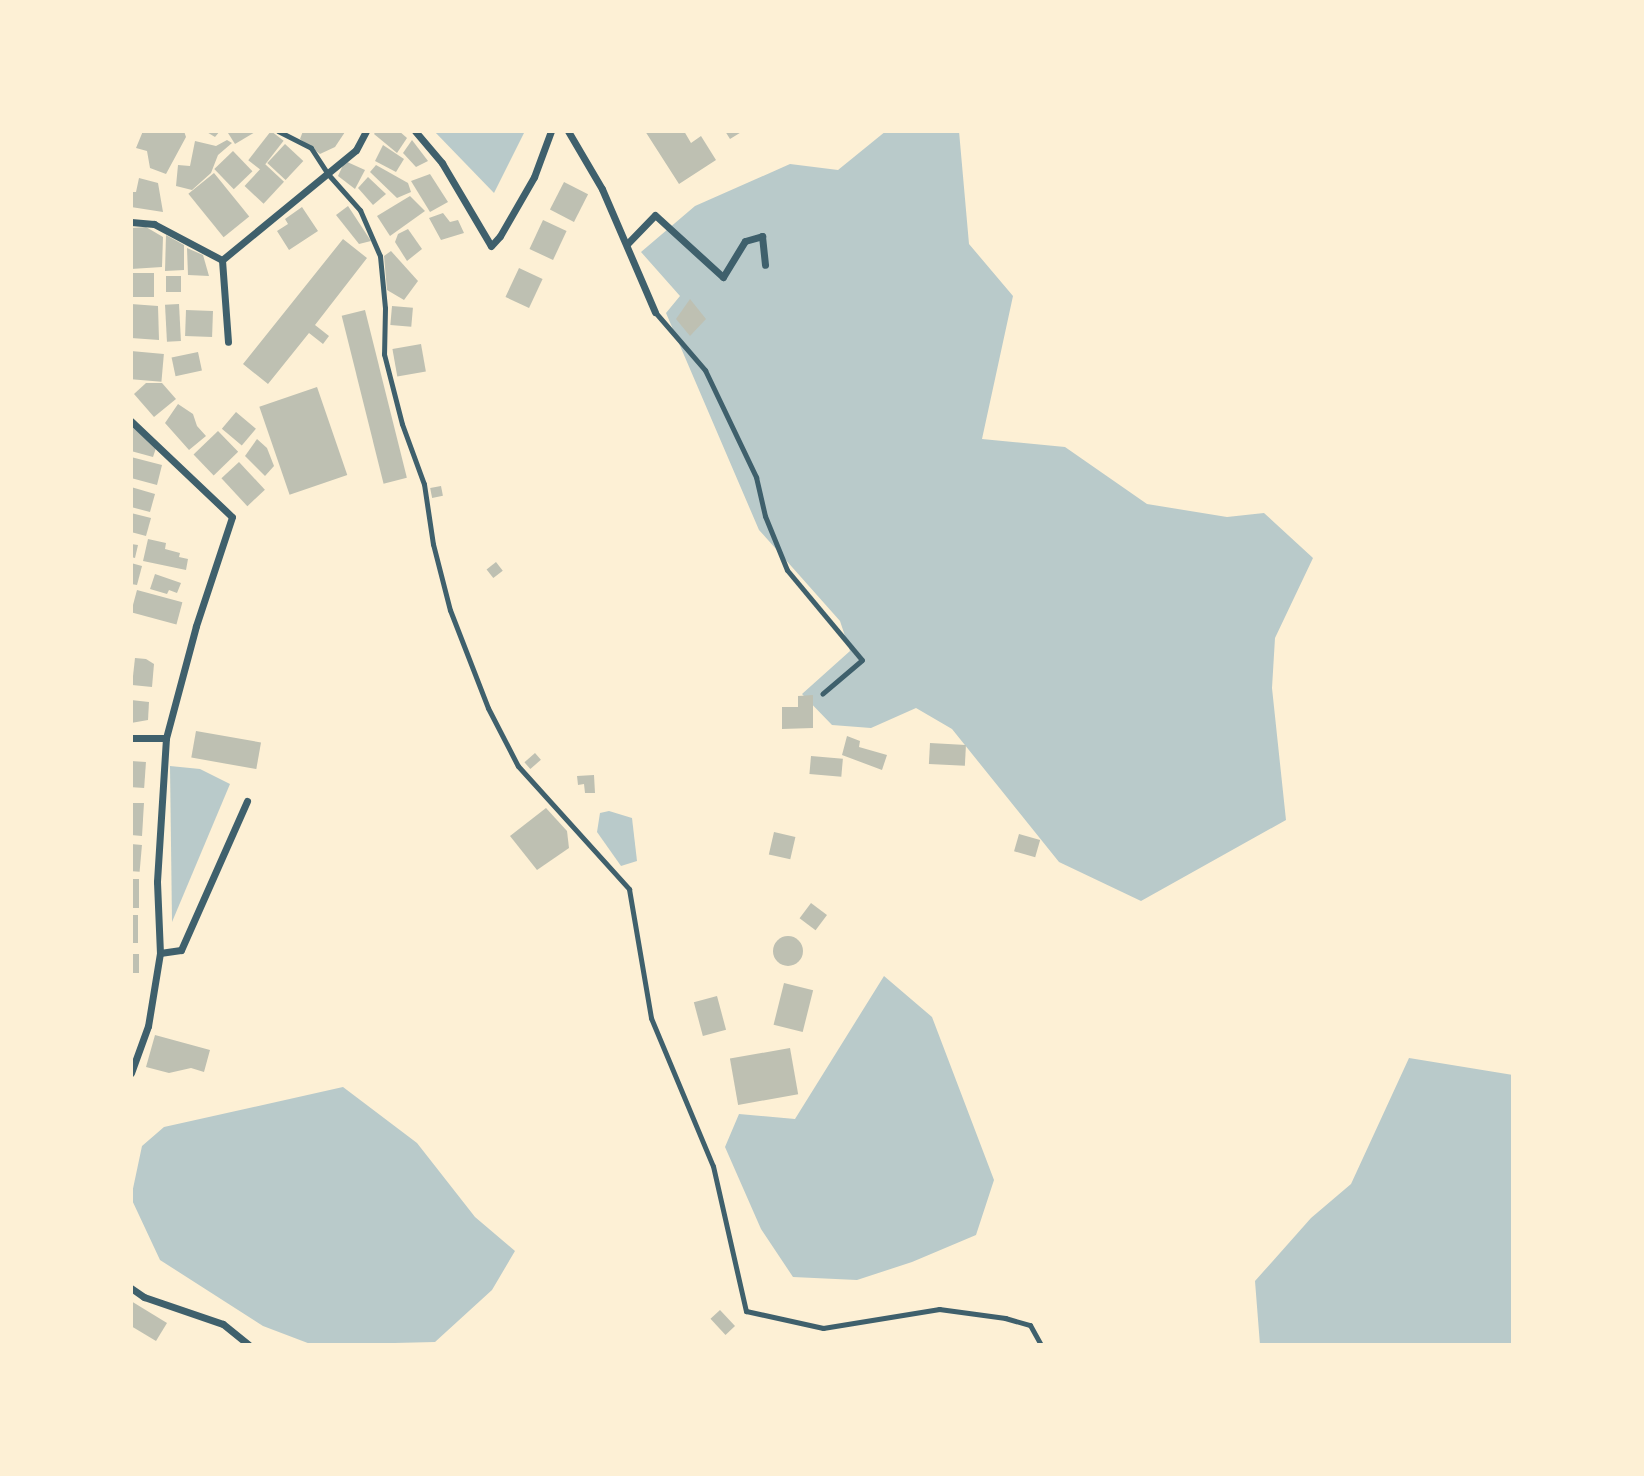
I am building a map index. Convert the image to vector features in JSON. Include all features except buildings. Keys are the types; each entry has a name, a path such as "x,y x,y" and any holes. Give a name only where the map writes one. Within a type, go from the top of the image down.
{"street":[{"path":"222,260 356,150 366,131"},
{"path":"415,131 442,163 491,246 500,236 534,177 551,131"},
{"path":"568,131 602,189 655,313"},
{"path":"626,244 655,215 723,276 745,241 762,236 765,265"},
{"path":"131,222 154,224 222,260"},
{"path":"222,260 228,342"},
{"path":"131,421 232,517 196,626 166,737 157,883 160,953 148,1026 131,1073"},
{"path":"131,738 166,737"},
{"path":"160,953 181,950 247,801"},
{"path":"131,1288 144,1297 223,1324 249,1345"}],"lane":[{"path":"278,131 311,148 327,173 360,211 380,256 386,308 384,354 402,424 424,484 433,544 450,610 488,708 518,766 629,888 651,1018 713,1166 746,1311 823,1328 939,1309 1005,1318 1030,1325 1041,1345"},
{"path":"655,313 705,370 756,477 765,516 787,570 862,660 822,694"}],"shaded area":[{"path":"434,131 525,131 494,193"},
{"path":"886,131 959,131 969,244 1013,296 982,439 1065,447 1147,504 1227,517 1264,513 1313,558 1275,638 1272,688 1286,820 1141,901 1059,862 952,729 916,708 871,728 832,725 802,694 850,651 840,621 759,530 666,313 680,296 641,252 695,206 790,164 838,170"},
{"path":"170,766 200,769 230,784 172,922"},
{"path":"609,811 632,818 637,861 621,866 597,832 600,813"},
{"path":"884,976 932,1017 994,1180 976,1235 912,1262 857,1280 793,1277 761,1229 725,1147 739,1114 795,1119"},
{"path":"1409,1058 1513,1075 1513,1345 1260,1345 1255,1281 1311,1218 1351,1184"},
{"path":"343,1087 417,1143 475,1217 515,1251 492,1290 435,1342 313,1345 263,1326 160,1260 131,1198 142,1146 164,1127"}]}
